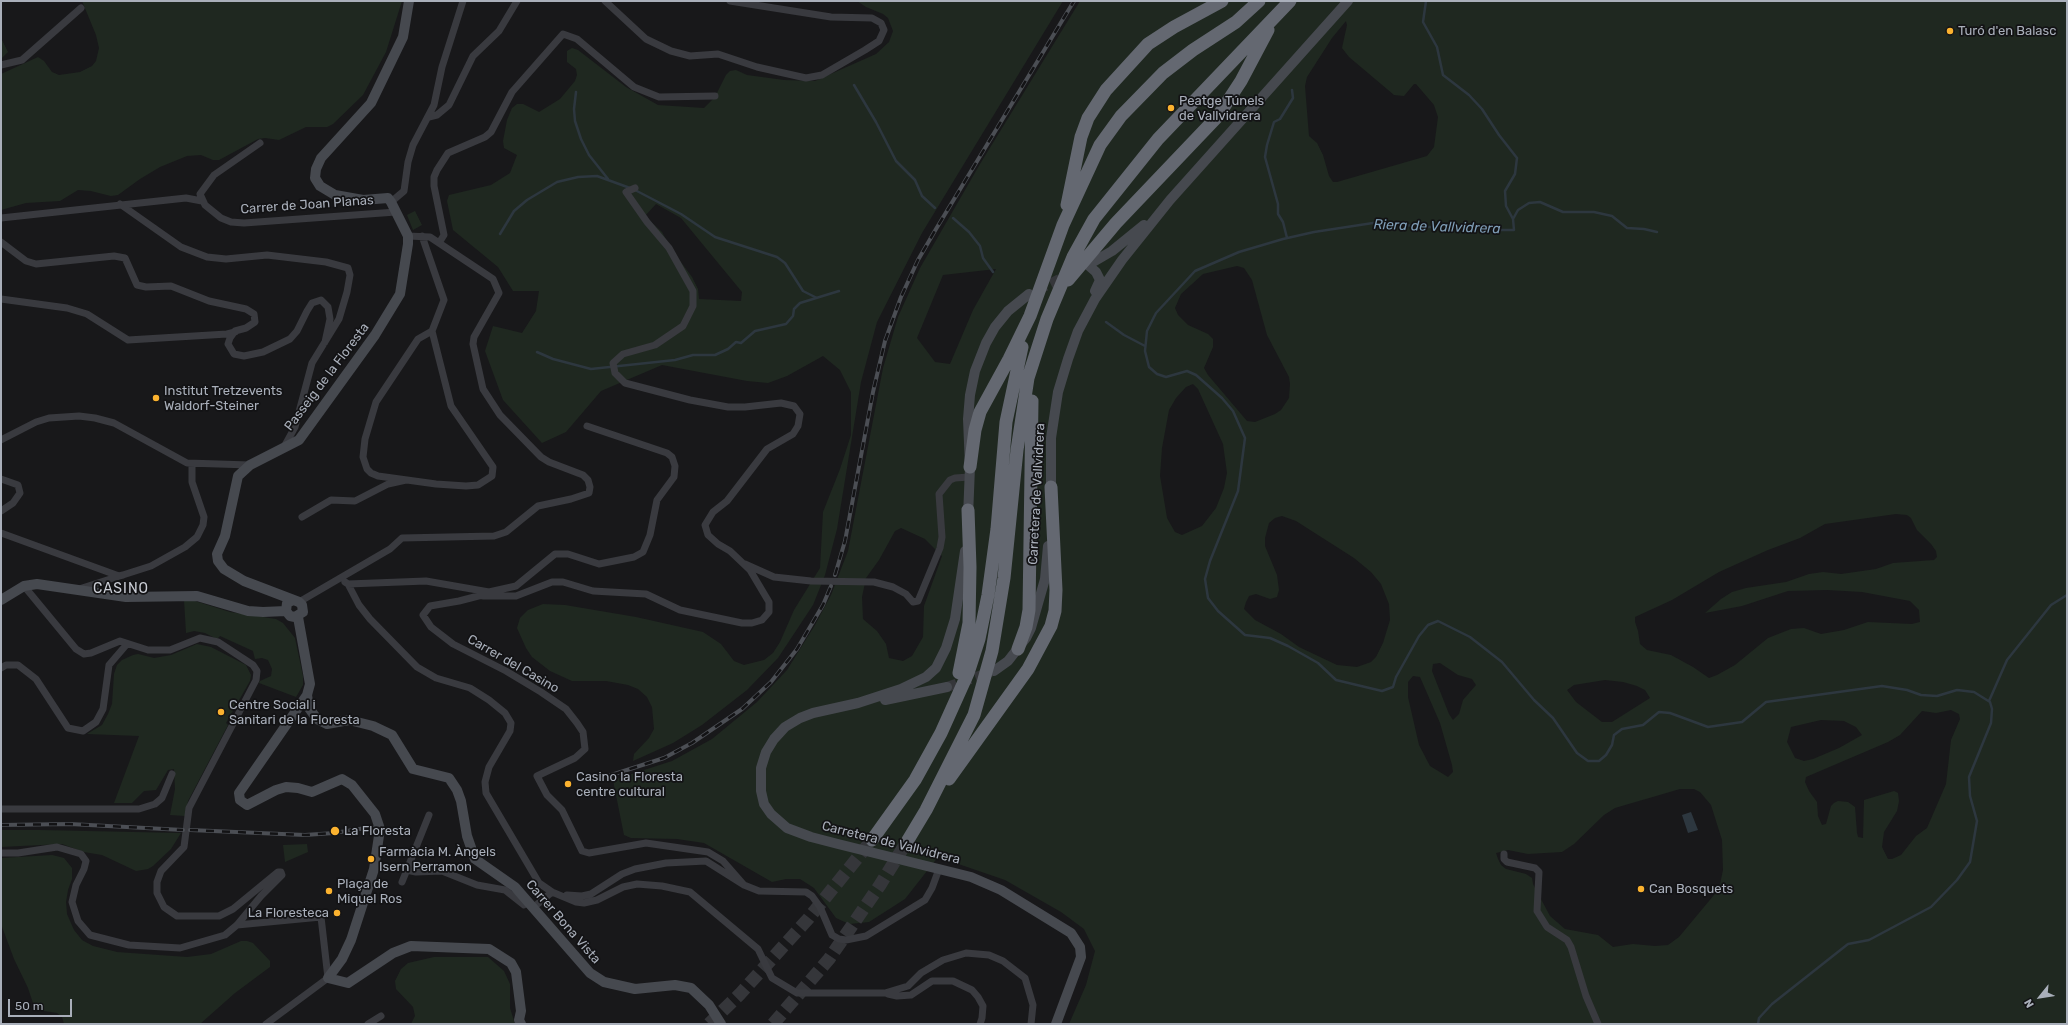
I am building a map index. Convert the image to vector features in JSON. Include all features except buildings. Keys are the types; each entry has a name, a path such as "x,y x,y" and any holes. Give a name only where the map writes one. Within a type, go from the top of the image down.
{"highway":[{"path":"1064,225 1081,137 1088,118 1106,90 1148,44 1174,27 1222,1"},
{"path":"969,472 975,430 980,412 1008,363 1030,316 1064,225 1100,145 1121,116 1163,73 1193,50 1236,22 1259,1"},
{"path":"908,840 926,810 974,715 992,651 1004,578 1017,450 1028,378 1046,318 1056,294 1083,238 1094,219 1121,184 1179,115 1290,1"},
{"path":"1056,294 1116,223 1218,116 1241,81 1278,13"},
{"path":"872,840 915,780 950,716 979,639 988,595 997,529 1006,422 1015,372 1030,316"},
{"path":"1018,649 1026,627 1029,610 1032,397 1046,318"},
{"path":"926,810 1028,669 1050,626 1055,611 1056,590 1051,487"},
{"path":"901,799 942,716 961,668 969,622 970,567 968,510"}],"street":[{"path":"286,610 288,604 340,579 390,549 402,538 494,536 506,532 538,506 571,500 589,493 588,480 582,475 549,462 541,457 500,415 489,400 478,374 473,344 479,328 497,299 499,293 498,287 493,279 430,237 408,236 392,202 388,198 363,200 335,196 320,186 315,178 316,169 321,158 371,103 403,37 409,1"},
{"path":"392,202 404,191 408,162 413,145 418,132 429,117 434,105 444,60 463,1"},
{"path":"429,117 437,115 449,105 473,56 499,31 518,1"},
{"path":"605,1 646,39 672,51 690,56 718,54 757,66 806,78 822,75 879,42 884,30 881,23 872,18 831,17 730,1"},
{"path":"1087,314 1100,280 1096,272 1088,265 1129,239 1170,200 1348,1"},
{"path":"1,65 22,60 80,8"},
{"path":"439,243 444,235 434,186 434,177 437,170 448,153 485,137 491,132 512,92 563,34 577,39 634,87 659,97 716,96"},
{"path":"1,218 186,198 202,201 200,194 214,175 260,143"},
{"path":"348,584 426,581 486,594 516,596 552,582 563,582 593,592 646,594 680,610 742,623 752,623 762,620 769,612 769,602 743,563 708,534 705,525 713,512 727,501 767,449 792,434 798,426 800,414 794,406 781,403 745,408 728,407 690,400 624,383 615,373 613,363 623,354 655,345 683,326 693,306 693,291 669,248 643,217 626,192 635,188"},
{"name":"Carretera de Vallvidrera","path":"994,671 1008,661 1018,649 1031,628 1045,579 1051,487 1051,444 1055,408 1068,358 1087,314 1112,274 1170,200"},
{"name":"Carrer de Joan Planas","path":"202,201 214,213 231,222 396,212"},
{"path":"120,204 181,247 207,257 226,258 267,255 326,262 348,268 350,275 348,292 339,319 312,363 295,427 284,448"},
{"name":"Passeig de la Floresta","path":"296,601 244,581 224,569 218,561 217,554 224,536 238,476 250,465 299,440 314,420 394,306 400,294 408,236"},
{"path":"422,236 444,300 432,331 451,406 490,462 493,472 492,476 485,482 466,486 408,480 371,473 366,469 363,449 376,402 418,339 432,331"},
{"path":"1,242 26,261 36,264 114,256 125,258 137,285 146,287 171,286 209,301 246,309 254,314 254,322 246,328 227,334 128,340 87,314 67,308 1,299"},
{"name":"Carretera de Vallvidrera","path":"1030,294 1008,311 995,327 986,343 975,371 968,412 969,472 966,538 955,619 946,648 936,668 926,677 908,686 858,703 800,718 778,733 766,752 761,768 760,784 764,804 776,819 787,828 838,844 971,876 1001,890 1064,928 1078,942 1082,957 1056,1024"},
{"path":"235,331 228,344 234,354 244,356 263,352 290,339 297,331 312,303 321,300 328,307 330,319 325,342"},
{"path":"1,440 36,422 49,418 79,416 114,423 187,464 250,465"},
{"path":"486,594 516,586 555,554 568,554 599,564 634,557 643,552 647,546 657,500 674,477 675,466 672,457 667,453 587,426"},
{"path":"79,589 151,566 185,547 197,537 204,525 204,517 192,482 192,464"},
{"path":"743,563 774,576 810,581 874,582 893,587 906,594 913,602 918,601 940,548 942,537 939,494 950,480 969,472"},
{"path":"1,479 18,485 20,493 14,503 1,511"},
{"path":"302,517 331,500 355,501 388,484 408,480"},
{"path":"1,532 119,576 127,574"},
{"path":"340,579 348,584 370,619 417,667 436,678 470,688 489,700 505,713 511,723 510,731 489,767 485,782 486,793 539,883 552,892 576,902 597,900 622,887 637,884 662,886 690,892 758,949 772,978 797,993 885,993 897,996 911,996 932,981 953,981 972,990 978,997 983,1006 980,1024"},
{"path":"1,600 24,586 46,584 139,598 187,594 206,598 248,611 263,612 286,610"},
{"path":"1,853 18,853 57,847 81,854 86,861 84,869 76,885 72,902 78,920 90,935 130,945 180,948 226,935 237,925 282,874 281,872 278,872 233,909 224,914 200,917 177,916 168,911 161,903 157,893 157,882 161,871 181,852 186,838 188,808 256,680 257,671 250,662 218,642 200,638 170,650 148,650 120,641 91,653 84,654 76,649 24,586"},
{"name":"Carrer del Casino","path":"486,594 430,606 423,615 431,628 453,644 506,671 542,692 566,709 577,723 583,732 585,749 575,758 537,776 547,796 562,810 582,851 589,853 646,843 708,852 723,861 744,885"},
{"path":"266,1024 328,978 342,959 351,940 374,869 380,829 375,814 352,785 342,779 312,792 298,788 286,787 276,790 247,805 240,800 239,793 306,695 310,684 298,617 303,609 296,601"},
{"path":"286,610 290,616 298,617"},
{"path":"1,668 6,665 18,665 36,679 68,728 83,730 96,722 103,709 110,665 127,644"},
{"name":"Carretera de Vallvidrera","path":"858,703 885,700 947,687 939,682 936,668"},
{"name":"Carrer Bona Vista","path":"306,695 309,708 318,719 327,724 349,720 373,726 392,735 413,769 449,778 459,796 467,836 475,859 480,864 510,882 590,973 604,982 635,989 675,985 691,988 709,1005 721,1024"},
{"path":"1,809 139,809 155,804 162,798 172,774"},
{"path":"402,882 429,815"},
{"path":"1504,854 1504,859 1507,862 1535,868 1539,872 1536,902 1537,911 1547,927 1567,940 1578,963 1586,996 1598,1024"},
{"path":"406,870 416,872 442,871 477,885 505,890 524,905 531,905 552,892 582,896 591,894 622,874 635,869 692,860 706,861 744,885 768,892 806,892 812,896 820,906 832,935 839,940 846,940 866,936 925,900 932,888 938,869"},
{"path":"237,925 321,917 328,978"},
{"path":"328,978 348,983 393,953 411,946 489,949 511,963 516,972 521,1011 519,1020 521,1024"},
{"path":"885,993 908,986 921,973 943,960 966,953 977,953 1003,960 1025,978 1033,1006 1031,1024"},
{"path":"368,1024 381,1016"}],"shaded area":[{"path":"82,1 402,1 386,52 363,95 333,124 327,127 306,127 279,140 265,138 258,139 219,160 213,160 201,155 187,156 160,167 118,195 111,196 91,191 78,190 60,201 26,203 1,210 1,74 38,57 44,61 52,72 59,75 80,72 92,66 96,61 99,48 96,35"},
{"path":"857,1 1063,1 922,233 877,322 861,382 837,529 825,575 813,605 778,658 747,690 702,725 673,743 633,761 634,754 649,738 654,729 652,707 647,697 638,689 628,685 606,681 572,681 550,671 532,657 526,648 517,628 520,618 528,610 543,604 565,605 636,617 703,632 721,644 734,661 744,665 764,660 773,653 780,642 794,610 820,568 823,512 840,469 851,435 851,392 840,370 823,356 787,376 768,383 747,381 662,365 601,391 566,432 542,443 503,400 485,351 493,326 522,333 536,311 539,291 513,291 498,267 453,230 447,201 449,195 491,185 510,173 517,155 504,148 503,141 507,120 512,108 517,104 523,104 539,112 560,99 575,81 577,75 576,69 567,62 567,51 572,48 578,50 626,87 658,105 704,108 715,97 726,75 730,71 736,70 747,75 784,80 815,81 876,54 889,42 893,31 888,18 883,14 866,7","holes":["656,204 681,218 742,292 741,301 699,299 698,289 692,277 672,250 662,232 645,216"]},
{"path":"1080,1 2067,1 2067,1024 1069,1024 1086,985 1095,951 1084,929 1061,912 1005,880 938,857 905,899 869,922 849,924 836,918 814,888 800,879 786,879 772,882 704,843 677,839 631,838 624,835 613,780 672,761 712,739 757,702 787,670 815,625 831,595 848,551 883,368 898,317 920,268 980,164","holes":["1346,21 1347,25 1342,48 1349,57 1394,95 1404,96 1414,84 1416,84 1434,105 1438,117 1434,147 1427,156 1333,182 1329,176 1323,155 1317,143 1309,136 1305,86 1307,77 1332,38","1237,266 1244,268 1252,280 1267,335 1289,377 1289,398 1281,410 1255,422 1247,421 1208,375 1204,368 1213,347 1213,339 1208,334 1188,325 1178,315 1175,308 1181,294 1203,274","996,269 973,310 950,364 935,362 917,338 943,275","1193,384 1198,389 1223,444 1227,473 1224,488 1216,508 1202,526 1182,535 1175,532 1167,518 1160,476 1162,448 1169,410 1176,398 1186,387","1896,514 1907,515 1911,518 1917,530 1936,551 1937,557 1934,560 1893,563 1876,569 1841,574 1823,572 1809,574 1786,582 1746,588 1732,592 1721,599 1705,613 1742,606 1788,591 1827,590 1862,592 1910,601 1919,610 1920,622 1912,624 1868,622 1844,630 1821,634 1804,628 1791,629 1768,638 1735,665 1709,678 1671,655 1647,650 1640,644 1635,617 1672,600 1719,572 1768,550 1800,538 1825,524","1282,516 1296,521 1354,558 1371,572 1381,584 1389,604 1390,620 1383,643 1376,657 1371,662 1357,667 1337,665 1299,647 1281,634 1255,620 1244,609 1249,596 1256,594 1270,599 1277,597 1279,590 1277,575 1265,546 1265,538 1269,523 1275,518","901,528 925,539 942,556 924,606 923,637 912,656 903,661 889,658 886,644 877,631 863,619 862,597 866,578 879,560 895,531","1440,663 1458,675 1472,679 1476,685 1463,700 1459,714 1453,720 1449,714 1432,671 1433,664","1413,676 1420,677 1440,723 1452,765 1453,772 1448,777 1430,766 1419,745 1408,697 1408,682","1605,680 1623,682 1637,686 1645,690 1650,698 1612,722 1602,722 1576,702 1567,690 1574,685","1951,710 1959,714 1960,719 1951,740 1946,784 1927,828 1916,836 1901,855 1888,859 1882,847 1884,832 1897,811 1899,801 1898,793 1894,791 1864,800 1863,838 1858,837 1855,807 1848,802 1838,801 1834,803 1831,806 1826,824 1822,825 1818,816 1817,802 1809,791 1805,782 1806,777 1888,742 1900,735 1922,711 1936,713","1821,720 1844,721 1856,727 1862,735 1839,748 1813,759 1804,761 1795,758 1787,742 1791,727","1680,789 1694,789 1700,792 1711,805 1722,840 1723,870 1720,884 1714,895 1679,937 1668,945 1655,946 1633,944 1613,947 1598,935 1565,929 1550,916 1533,884 1532,878 1526,874 1506,869 1501,865 1496,853 1508,850 1528,854 1562,852 1574,844 1604,815 1615,808"]},
{"path":"1,38 8,52 1,59"},
{"path":"415,211 422,225 413,230 407,215"},
{"path":"184,600 192,600 230,612 276,619 283,623 295,638 303,676 303,685 296,697 259,683 260,681 271,676 272,669 268,660 262,658 255,659 253,651 220,636 217,639 205,633 194,631 186,633"},
{"path":"197,644 211,647 246,665 251,675 250,681 226,723 228,725 188,801 185,816 170,815 175,789 174,769 168,770 156,790 144,791 132,803 114,803 139,736 87,734 102,725 108,714 112,704 114,674 117,665 122,660 133,655 138,654 154,658 171,655"},
{"path":"1691,812 1698,830 1688,833 1682,815"},
{"path":"1,830 181,833 171,849 153,866 148,869 136,871 102,855 84,852 62,844 1,847"},
{"path":"307,844 308,852 285,862 283,845"},
{"path":"52,855 64,858 72,868 72,879 66,902 67,914 74,930 82,940 93,946 117,952 187,957 211,954 241,941 247,941 253,943 270,961 270,967 235,993 200,1024 64,1024 62,1017 57,1013 38,1010 34,1006 1,924 1,858"},
{"path":"434,957 488,957 504,971 510,984 510,1008 515,1024 411,1024 415,1016 413,1007 396,989 395,981 401,969 408,963"}],"waterway":[{"name":"Riera de Vallvidrera","path":"1426,1 1423,22 1437,47 1443,75 1469,95 1482,109 1499,135 1517,158 1515,174 1505,191 1506,206 1513,219 1514,230 1497,230 1484,227 1421,227 1392,223 1373,223 1314,232 1283,239 1239,252 1195,271 1156,313 1147,331 1145,351 1149,367 1157,374 1166,377 1187,371 1196,375 1222,398 1233,411 1245,438 1238,491 1210,561 1205,579 1208,598 1218,611 1245,635 1270,638 1288,646 1318,663 1336,680 1382,691 1393,687 1396,677 1419,636 1428,625 1438,621 1470,637 1502,662 1534,700 1553,718 1577,753 1588,761 1599,761 1606,755 1612,745 1614,735 1622,729 1643,725 1659,712 1670,713 1708,727 1742,722 1766,702 1882,686 1907,690 1921,695 1937,696 1957,690 1974,692 1990,702 1992,709 1991,723 1969,777 1970,796 1977,821 1970,862 1957,880 1931,907 1869,940 1848,944 1772,1004 1759,1018 1758,1024"},
{"path":"854,85 876,122 896,161 915,180 922,196 935,208"},
{"path":"1287,238 1283,222 1278,214 1278,204 1265,157 1274,122 1280,119 1293,98 1292,90"},
{"path":"576,92 574,109 575,121 581,139 589,155 608,179"},
{"path":"500,234 514,211 527,200 557,182 578,177 597,176 630,188"},
{"path":"635,190 681,214 715,237 777,257 785,263 803,291 817,298"},
{"path":"1513,219 1518,210 1529,203 1540,202 1563,212 1594,212 1612,216 1627,228 1644,229 1657,232"},
{"path":"953,218 969,232 980,246 983,258 993,272"},
{"path":"537,352 553,359 591,369 675,360 693,355 715,355 728,349 736,342 741,343 755,331 786,324 793,316 794,309 800,303 839,291"},
{"path":"1106,322 1124,335 1145,346"},
{"path":"1989,701 2007,660 2051,605 2067,595"}],"tunnel":[{"path":"1037,290 1068,275"},
{"path":"947,687 991,672"},
{"path":"709,1024 740,994 808,919 872,840"},
{"path":"773,1024 829,959 880,885 908,840"}],"railway":[{"path":"835,575 845,541 873,392 885,341 901,297 918,260 936,229 1074,1"},
{"path":"599,779 664,758 692,743 742,709 771,682 797,649 823,605 831,586"},
{"path":"1,825 70,824 183,830"},
{"path":"190,830 305,835 334,833 372,827"}],"place":[{"name":"Turó d'en Balasc","path":"1950,31"},
{"name":"Peatge Túnels de Vallvidrera","path":"1171,108"},
{"name":"Institut Tretzevents Waldorf-Steiner","path":"156,398"},
{"name":"Centre Social i Sanitari de la Floresta","path":"221,712"},
{"name":"Casino la Floresta centre cultural","path":"568,784"},
{"name":"La Floresta","path":"335,831"},
{"name":"Farmàcia M. Àngels Isern Perramon","path":"371,859"},
{"name":"Can Bosquets","path":"1641,889"},
{"name":"Plaça de Miquel Ros","path":"329,891"},
{"name":"La Floresteca","path":"337,913"}],"district":[{"name":"CASINO","path":"121,589"}]}
